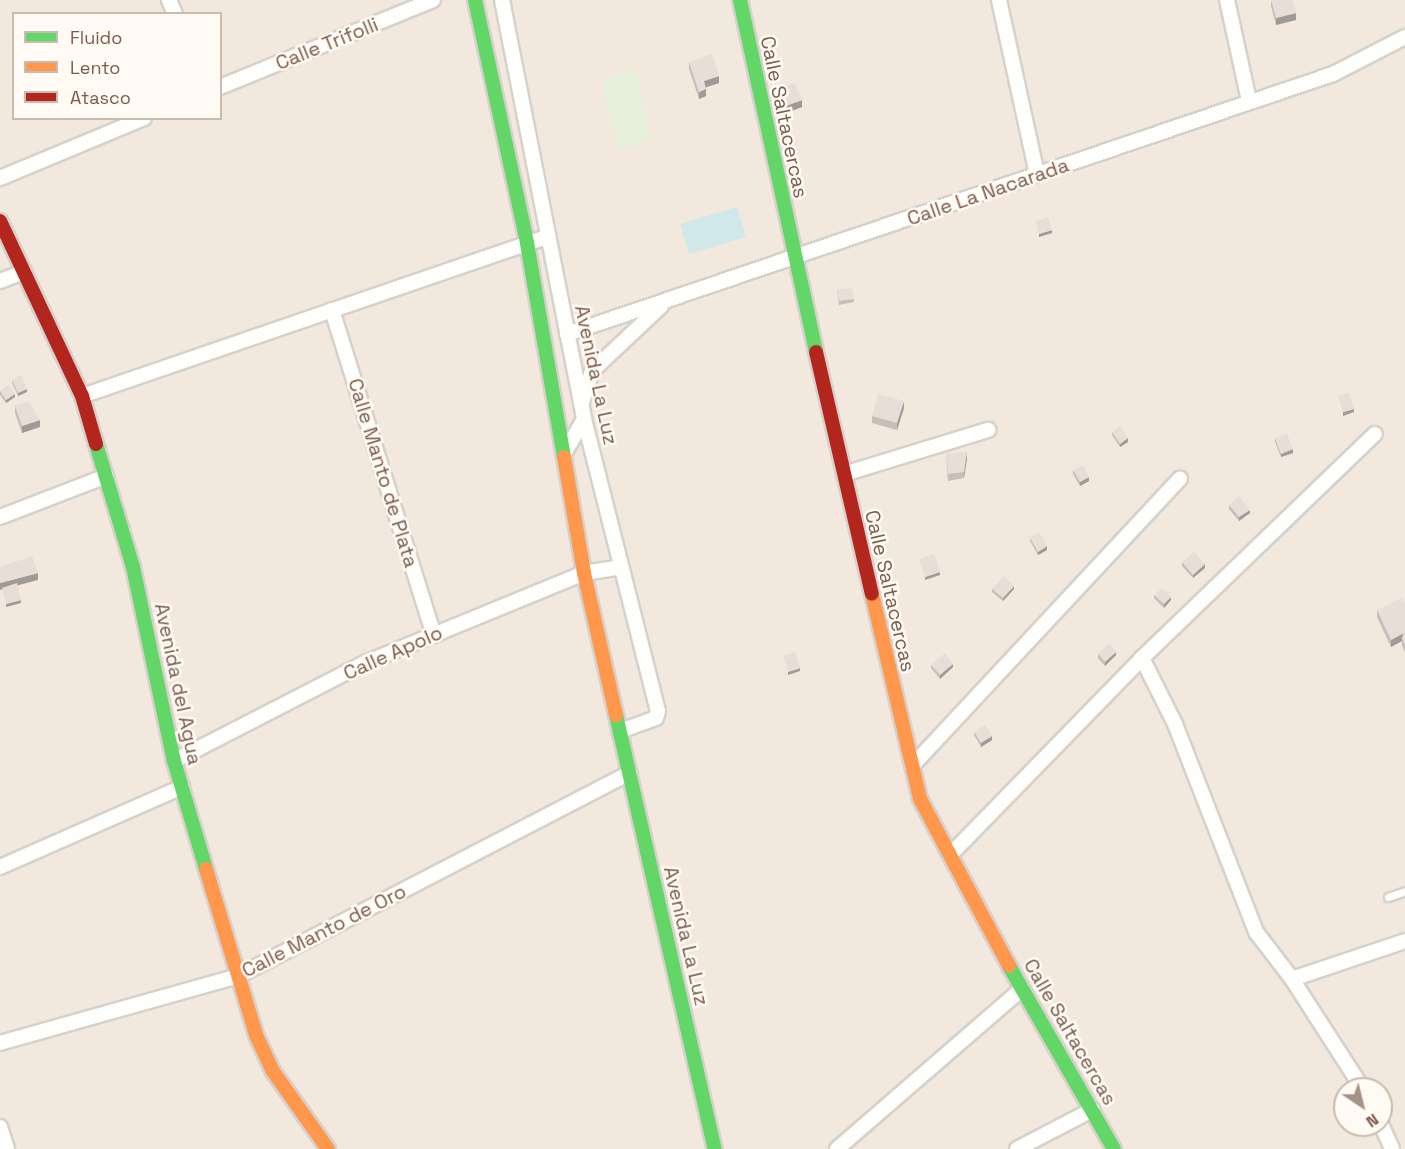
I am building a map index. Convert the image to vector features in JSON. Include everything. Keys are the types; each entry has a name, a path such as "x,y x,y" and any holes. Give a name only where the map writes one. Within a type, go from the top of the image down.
{"street":[{"name":"Calle Trifolli","path":"222,86 433,0"},
{"name":"Avenida La Luz","path":"475,0 527,243 584,573 715,1149"},
{"name":"Avenida La Luz","path":"502,0 582,413 658,711 656,718 620,731"},
{"name":"Calle Saltacercas","path":"740,0 794,258 920,798 1022,989 1114,1149"},
{"path":"999,0 1037,175"},
{"path":"1227,0 1249,101"},
{"name":"Calle La Nacarada","path":"567,334 1333,74 1405,37"},
{"path":"0,178 139,120"},
{"name":"Avenida del Agua","path":"0,221 82,396 133,567 174,761 256,1035 272,1070 328,1149"},
{"path":"82,396 548,236"},
{"path":"0,281 24,272"},
{"path":"564,454 582,413 592,371 667,300"},
{"name":"Calle Manto de Plata","path":"332,310 434,635"},
{"path":"844,474 988,430"},
{"path":"950,855 1142,658 1375,434"},
{"path":"0,517 106,476"},
{"path":"912,766 1180,479"},
{"name":"Calle Apolo","path":"174,761 365,663 584,573 621,567"},
{"path":"1142,658 1175,724 1256,932 1292,979 1355,1077"},
{"name":"Calle Manto de Oro","path":"0,1043 238,976 630,773"},
{"path":"0,867 182,787"},
{"path":"1292,979 1405,941"},
{"path":"837,1149 1022,989"},
{"path":"1017,1149 1092,1110"},
{"path":"0,1127 7,1149"}],"lane":[{"path":"1388,897 1405,891"}],"shaded area":[{"path":"0,0 1405,0 1405,1149 0,1149"}],"green space":[{"path":"635,67 651,137 619,150 600,81"}],"water":[{"path":"737,207 746,237 689,254 680,224"}],"building":[{"path":"1271,0 1293,0 1296,13 1276,18"},
{"path":"712,54 719,76 704,81 706,89 699,92 689,62"},
{"path":"795,83 802,100 786,106 779,89"},
{"path":"1048,217 1052,230 1039,234 1036,221"},
{"path":"852,288 854,299 839,301 837,290"},
{"path":"21,375 27,389 18,393 12,380"},
{"path":"9,385 15,394 6,400 0,391"},
{"path":"1349,393 1354,409 1343,412 1338,396"},
{"path":"878,394 904,401 897,423 872,416"},
{"path":"29,401 40,420 22,426 15,406"},
{"path":"1120,426 1128,438 1120,444 1112,432"},
{"path":"1287,434 1293,449 1281,454 1275,438"},
{"path":"967,451 964,472 948,474 946,454"},
{"path":"1083,465 1089,477 1080,482 1073,470"},
{"path":"1239,496 1250,510 1239,517 1229,505"},
{"path":"1039,532 1047,546 1038,552 1030,538"},
{"path":"1194,552 1205,564 1193,575 1182,562"},
{"path":"934,554 940,572 925,577 919,559"},
{"path":"32,556 38,573 0,583 0,567"},
{"path":"1004,576 1014,586 1003,598 992,589"},
{"path":"17,583 21,600 6,604 2,588"},
{"path":"1162,588 1171,597 1164,604 1154,595"},
{"path":"1402,598 1405,604 1405,645 1402,638 1404,633 1391,640 1377,610"},
{"path":"1109,643 1116,652 1105,662 1098,654"},
{"path":"795,652 800,668 788,672 783,656"},
{"path":"945,653 953,664 940,675 931,665"},
{"path":"985,725 992,736 981,743 974,732"}],"traffic: fast":[{"path":"475,0 527,243 564,457"},
{"path":"740,0 816,352"},
{"path":"96,444 133,567 174,761 206,869"},
{"path":"616,715 715,1149"},
{"path":"1009,966 1114,1149"}],"traffic: slow":[{"path":"564,457 584,573 616,715"},
{"path":"872,594 920,799 1009,966"},
{"path":"206,869 256,1035 272,1070 328,1149"}],"traffic: jam":[{"path":"0,221 82,396 96,444"},
{"path":"816,352 872,594"}]}
